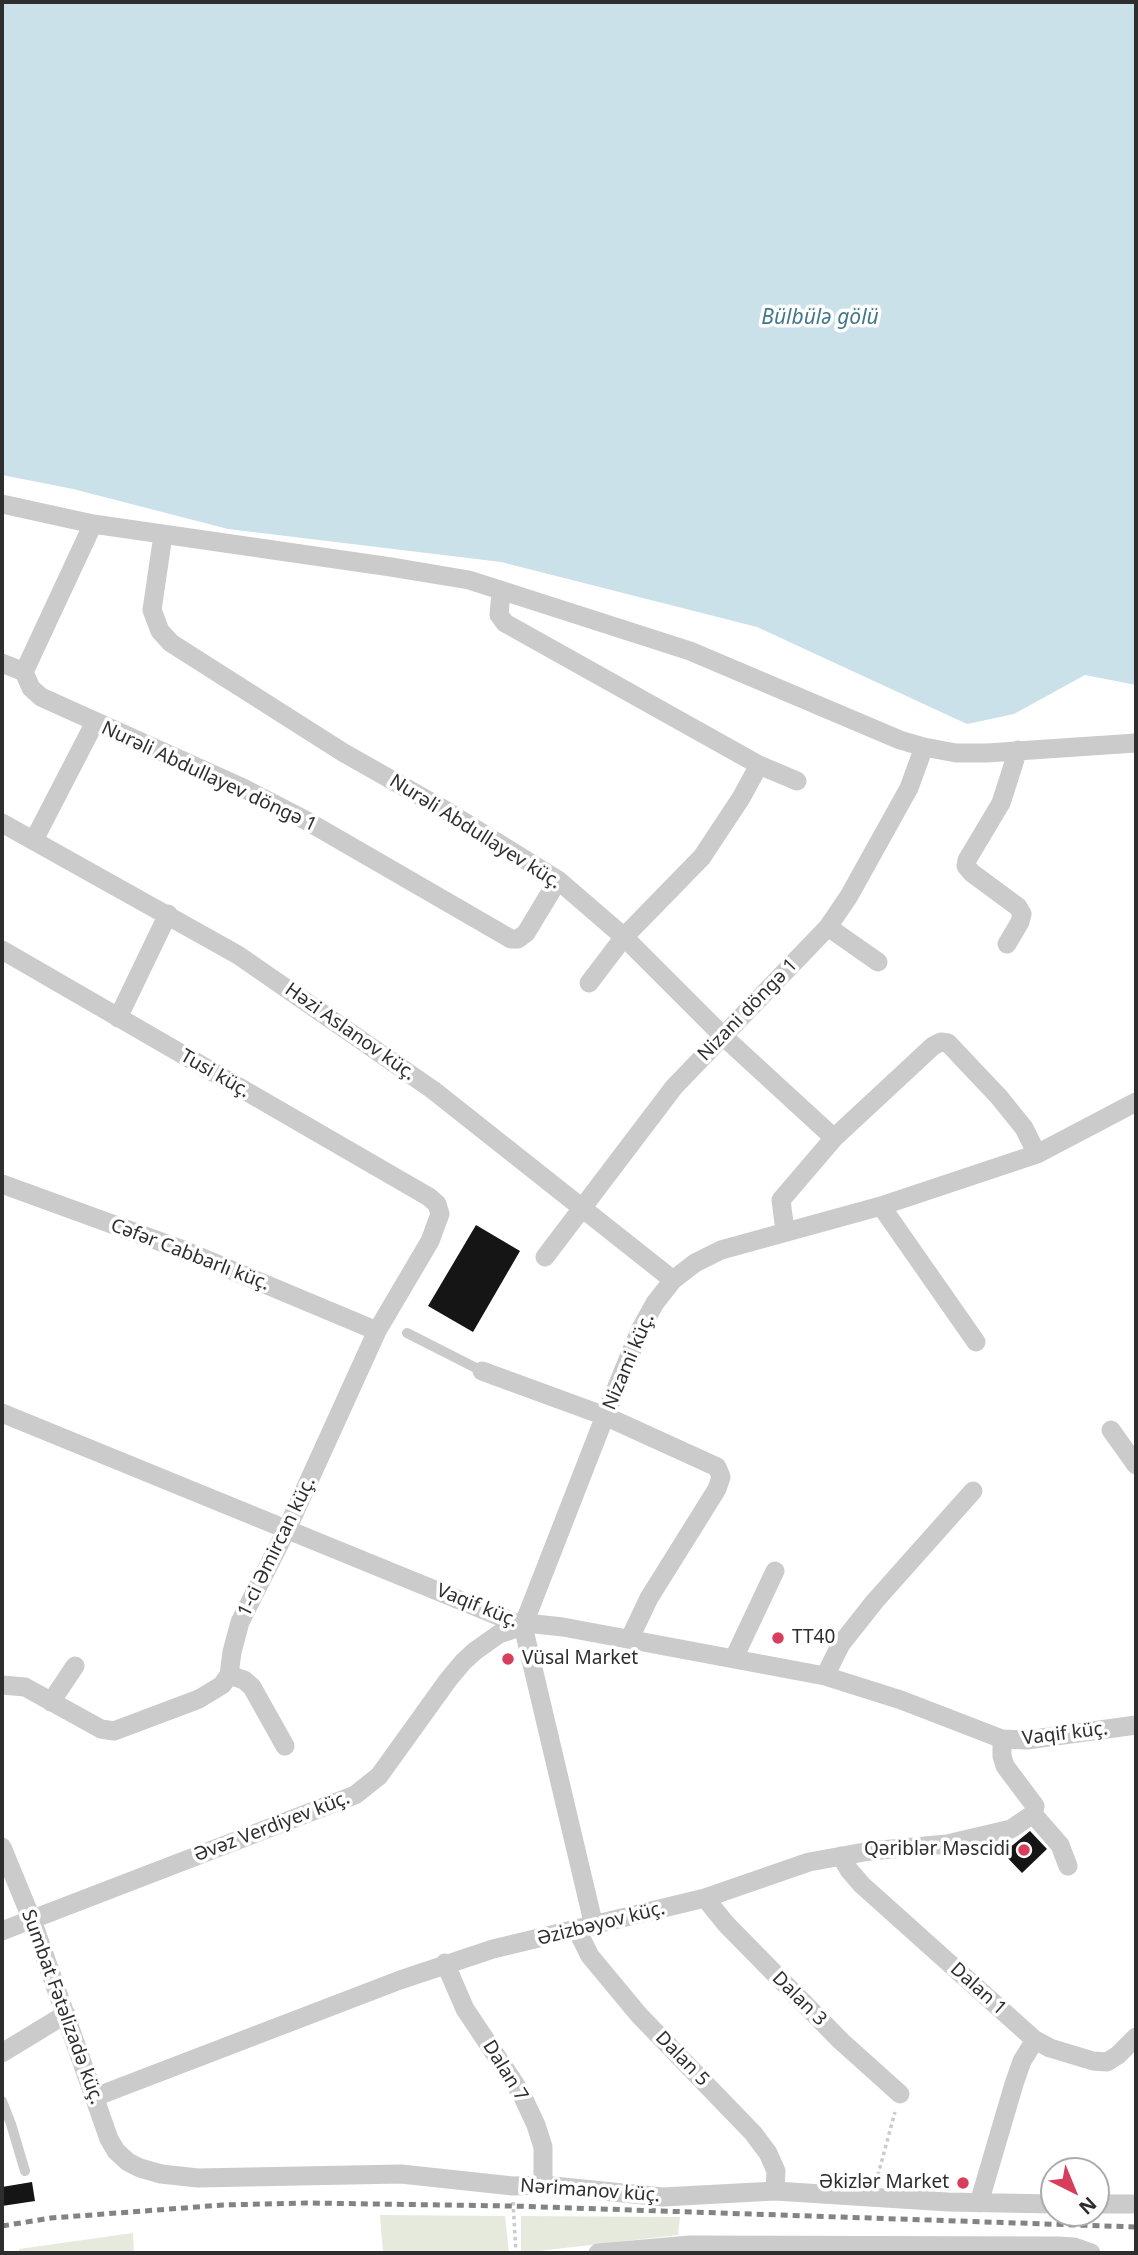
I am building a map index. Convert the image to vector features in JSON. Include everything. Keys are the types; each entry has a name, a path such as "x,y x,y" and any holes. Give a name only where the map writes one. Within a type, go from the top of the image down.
{"street":[{"path":"2,504 93,524 470,580 690,651 900,740 924,747 956,753 1136,743"},
{"path":"2,663 24,672 93,524"},
{"name":"Nurəli Abdullayev küç.","path":"163,534 152,610 160,631 171,643 344,753 445,810 558,880 624,937 723,1036 834,1138"},
{"path":"501,592 499,615 505,623 759,765 797,781"},
{"name":"Nurəli Abdullayev döngə 1","path":"24,672 31,688 41,696 243,788 511,939 518,939 526,933 558,880"},
{"path":"34,840 94,722"},
{"name":"Nizani döngə 1","path":"545,1257 674,1087 828,927 849,896 909,788 924,747"},
{"path":"1007,944 1022,914 1018,907 966,866 1001,803 1018,750"},
{"path":"589,983 624,937 702,857 759,765"},
{"name":"Həzi Aslanov küç.","path":"2,823 238,955 402,1068 673,1280"},
{"path":"118,1018 168,914"},
{"path":"828,927 878,962"},
{"name":"Tusi küç.","path":"2,950 429,1197"},
{"path":"785,1231 781,1200 834,1138 933,1045 941,1042 948,1043 999,1097 1024,1128 1037,1154"},
{"name":"Nizami küç.","path":"523,1626 640,1330 654,1303 673,1280 695,1263 721,1250 881,1206 1037,1154 1136,1102"},
{"name":"Cəfər Cabbarlı küç.","path":"2,1184 186,1251 377,1331"},
{"name":"1-ci Əmircan küç.","path":"229,1675 240,1622 287,1529 377,1331 430,1241 440,1214 437,1204 429,1197"},
{"path":"881,1206 976,1342"},
{"path":"482,1371 605,1416 717,1467 721,1477 717,1489 649,1598 630,1638"},
{"name":"Vaqif küç.","path":"2,1413 523,1626 546,1624 825,1676 901,1700 1002,1739 1027,1740 1136,1724"},
{"path":"1111,1430 1136,1465"},
{"path":"825,1676 841,1644 875,1601 973,1491"},
{"path":"734,1658 775,1571"},
{"path":"523,1626 586,1928"},
{"name":"Əvəz Verdiyev küç.","path":"2,1931 355,1796 379,1776 448,1680 469,1657 499,1634 523,1626"},
{"path":"51,1702 75,1666"},
{"path":"2,1685 25,1687 101,1729 114,1731 211,1693 222,1685 229,1675 244,1680 252,1687 285,1746"},
{"path":"1002,1739 1005,1766 1032,1799 1035,1810 1033,1814 1060,1844 1068,1866"},
{"name":"Əzizbəyov küç.","path":"95,2097 445,1964 705,1898 809,1862 947,1844 1011,1829 1033,1814"},
{"name":"Sumbat Fətəlizadə küç.","path":"2,1847 32,1920 109,2139 116,2151 128,2162"},
{"name":"Dalan 1","path":"841,1856 862,1885 1035,2040 1093,2062 1107,2062 1136,2037"},
{"name":"Dalan 3","path":"705,1898 726,1924 831,2031 900,2094"},
{"name":"Dalan 5","path":"586,1928 590,1956 639,2015 753,2133 768,2153 776,2171 775,2190"},
{"name":"Dalan 7","path":"445,1964 465,2009 537,2125 543,2147 543,2185"},
{"path":"2,2053 66,2014"},
{"path":"979,2203 1013,2084 1035,2040"},
{"name":"Nərimanov küç.","path":"128,2162 161,2174 198,2178 401,2174 513,2186 543,2185 663,2197 775,2190 979,2203 1040,2203"},
{"path":"1110,2204 1136,2204"},
{"path":"598,2253 690,2245 1058,2246 1074,2247 1091,2253"}],"lane":[{"path":"407,1333 482,1371"},
{"path":"2,2101 25,2171"}],"path":[{"path":"871,2197 900,2094"},
{"path":"513,2186 516,2253"}],"shaded area":[{"path":"380,2215 505,2216 509,2253 383,2253"},
{"path":"521,2216 680,2217 678,2235 521,2253"},
{"path":"133,2233 134,2253 19,2253 19,2249"}],"water":[{"name":"Bülbülə gölü","path":"2,2 1136,2 1136,685 1085,675 1014,714 967,724 757,627 501,562 228,529 73,489 2,475"}],"building":[{"path":"476,1225 520,1251 473,1332 428,1306"},
{"path":"1030,1831 1047,1849 1022,1873 1003,1853"},
{"path":"32,2182 35,2201 2,2206 2,2187"}],"railway":[{"path":"2,2226 51,2218 223,2205 306,2203 513,2206 1136,2227"}],"place":[{"name":"TT40","path":"778,1638"},
{"name":"Vüsal Market","path":"508,1659"},
{"name":"Qəriblər Məscidi","path":"1024,1850"},
{"name":"Əkizlər Market","path":"963,2183"}]}
